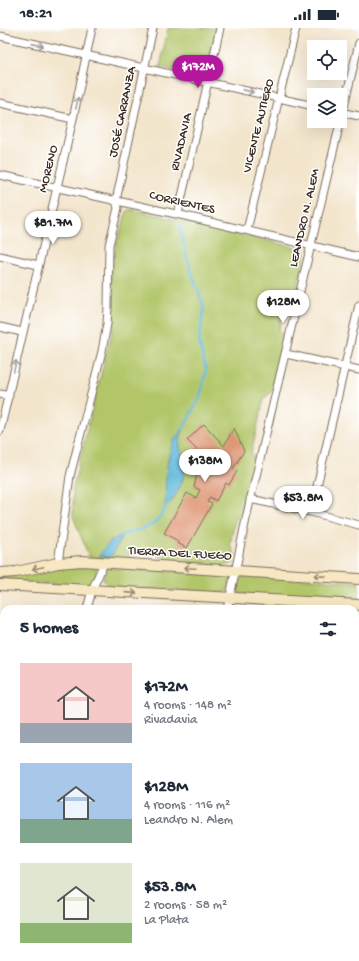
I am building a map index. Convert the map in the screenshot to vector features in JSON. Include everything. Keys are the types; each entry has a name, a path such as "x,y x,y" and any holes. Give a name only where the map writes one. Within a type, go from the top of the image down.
{"street":[{"name":"MORENO","path":"0,431 22,332 74,119 92,28"},
{"name":"JOSÉ CARRANZA","path":"58,563 70,476 102,351 107,324 109,245 118,208 116,201 153,28"},
{"name":"RIVADAVIA","path":"178,214 220,28"},
{"name":"VICENTE AUTIERO","path":"247,230 296,28"},
{"path":"0,36 86,56 208,81 307,104"},
{"name":"LEANDRO N. ALEM","path":"347,89 359,43"},
{"path":"0,103 74,119"},
{"path":"347,113 359,116"},
{"name":"LEANDRO N. ALEM","path":"228,605 250,499 286,354 337,128"},
{"name":"CORRIENTES","path":"0,175 178,214 359,257"},
{"path":"0,256 38,265"},
{"path":"311,512 359,305"},
{"path":"0,327 22,332"},
{"path":"286,354 359,370"},
{"path":"0,394 9,396"},
{"path":"250,499 359,524"},
{"name":"TIERRA DEL FUEGO","path":"0,573 16,572 58,563 82,561 359,579"},
{"path":"89,605 92,590 104,563"},
{"path":"0,585 229,599 359,605"}],"green space":[{"path":"168,28 218,28 206,77 160,67"},
{"path":"131,209 303,249 306,252 295,298 286,302 279,330 284,338 272,392 264,398 251,453 256,460 243,515 235,519 230,545 235,554 233,563 225,566 169,562 152,552 139,552 123,559 89,557 73,516 73,487 114,326 111,274 112,263 127,211"},
{"path":"92,565 96,567 94,582 88,586 0,581 0,577 71,566"},
{"path":"108,568 228,575 229,584 226,593 113,587 108,585 103,579"},
{"path":"247,575 359,582 359,602 240,594 238,591 238,586 242,578"}],"water":[{"path":"184,427 180,445 185,467 184,474 177,492 165,508 166,472 169,453 176,437"},
{"path":"122,536 111,557 99,556 111,541"}],"building":[{"path":"204,424 224,446 234,428 244,451 233,469 237,471 229,485 226,483 216,501 210,497 207,502 212,504 187,548 177,543 178,541 164,533 187,493 196,498 200,490 194,487 197,474 209,474 215,463 209,456 206,459 187,440"}],"waterway":[{"path":"180,226 190,268 204,307 199,342 206,370 200,397 183,429"},
{"path":"120,536 152,525 157,521 167,505"}]}
